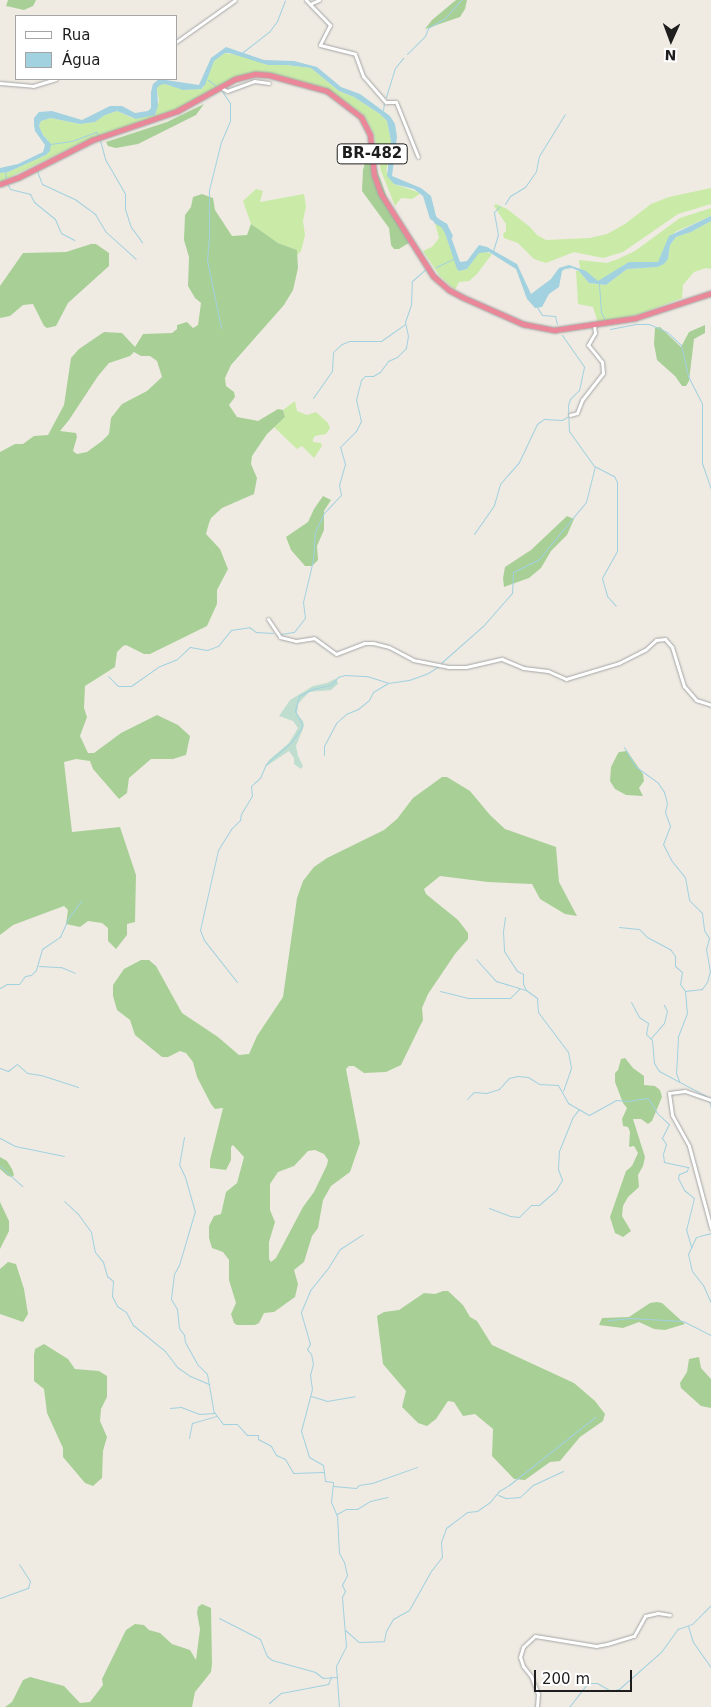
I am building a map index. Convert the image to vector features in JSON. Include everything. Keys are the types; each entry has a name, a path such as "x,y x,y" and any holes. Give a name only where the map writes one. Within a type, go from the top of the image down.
{"highway":[{"name":"BR-482","path":"0,184 31,171 92,140 177,111 246,75 269,74 319,87 333,94 354,110 366,126 372,144 374,174 381,194 426,266 440,283 462,297 533,328 554,330 635,318 711,293"}],"street":[{"path":"178,41 235,0"},
{"path":"306,0 330,25 320,41 320,45 355,54 364,76 387,102 396,102 418,157"},
{"path":"310,4 319,0"},
{"path":"0,83 33,86 53,80"},
{"path":"220,87 227,91 254,80 269,83"},
{"path":"570,414 577,413 582,400 603,373 602,362 588,345 594,334 594,325"},
{"path":"268,619 280,637 296,641 314,638 336,654 364,643 373,643 389,648 408,658 448,667 466,667 502,659 523,668 548,671 566,679 627,660 648,648 656,640 664,639 672,647 684,686 696,700 711,705"},
{"path":"711,1100 685,1091 669,1093 672,1115 688,1146 711,1228"},
{"path":"537,1707 538,1694 531,1676 523,1666 520,1658 523,1647 535,1636 596,1646 634,1636 645,1616 658,1613 670,1615"}],"green space":[{"path":"8,0 36,0 33,6 24,10 6,6"},
{"path":"456,0 467,0 465,9 460,17 425,29 432,20"},
{"path":"225,53 248,57 268,65 311,68 339,91 354,97 380,114 387,121 391,141 391,153 386,170 394,184 421,193 412,199 401,198 395,206 381,171 374,134 364,115 326,88 278,75 247,74 183,108 85,141 0,182 0,173 8,172 46,155 48,140 43,135 39,126 41,121 51,118 80,124 95,122 105,115 117,111 132,118 155,115 159,101 157,88 160,84 185,90 203,88 214,61"},
{"path":"204,104 196,115 138,144 116,148 108,146 106,142 167,122"},
{"path":"369,148 390,206 412,241 399,249 394,249 391,245 389,228 362,191 363,170"},
{"path":"711,188 711,204 678,214 623,252 603,258 574,252 546,263 534,259 518,243 504,238 503,234 506,231 506,224 494,206 496,204 507,209 537,235 546,240 590,238 607,234 625,224 651,204 669,197"},
{"path":"256,189 263,191 260,202 304,194 306,206 303,221 305,235 301,251 297,255 297,250 278,243 251,224 243,201"},
{"path":"202,194 213,198 215,210 232,236 247,235 251,224 278,243 297,250 298,268 293,290 284,305 231,365 225,378 226,386 234,392 235,397 229,405 237,417 258,421 278,409 283,410 285,417 267,434 252,456 251,464 257,478 254,494 222,508 211,518 209,523 206,534 220,549 228,569 217,590 217,604 207,626 150,654 144,654 126,645 123,646 117,652 115,667 85,686 84,708 87,717 80,736 88,753 94,753 121,733 157,715 178,725 190,736 186,755 173,759 151,759 129,778 127,793 119,799 93,769 90,761 76,759 64,762 72,832 120,827 136,875 135,922 127,924 127,935 116,949 108,941 108,928 102,923 88,921 80,927 66,924 68,910 64,906 13,925 0,935 0,452 15,444 23,444 34,436 48,435 64,405 71,358 79,349 104,332 122,333 135,347 143,334 172,333 177,329 177,325 187,322 193,328 198,325 201,303 195,298 188,286 189,257 184,240 185,215 191,207 193,197","holes":["134,352 141,356 150,356 157,361 162,377 147,391 122,404 111,418 109,434 102,441 87,452 77,454 73,451 77,437 76,433 60,431 109,363 130,356"]},
{"path":"711,208 711,216 675,232 658,262 629,262 600,281 596,281 580,269 579,260 607,263 618,259 635,251 680,218"},
{"path":"711,221 711,269 706,268 694,272 683,285 682,298 640,314 598,323 593,307 578,304 576,271 579,271 589,283 606,285 627,269 657,267 668,259 670,245 676,237 691,232"},
{"path":"435,223 443,227 459,271 467,269 479,252 484,251 492,254 477,274 469,281 459,282 455,290 440,276 423,251 432,247 439,238"},
{"path":"96,244 109,253 109,266 68,303 56,326 47,328 44,326 33,304 23,305 10,316 0,318 0,286 23,253 66,252"},
{"path":"705,325 705,333 694,339 689,381 686,386 682,386 675,376 657,360 654,344 655,328 660,327 681,347 689,332"},
{"path":"295,401 297,411 307,415 316,412 328,423 330,428 326,434 315,436 313,439 313,442 321,443 322,446 314,458 302,446 297,449 274,427 285,417 283,410"},
{"path":"323,496 331,500 324,511 324,530 317,546 318,560 312,566 305,566 291,550 286,537 308,522"},
{"path":"567,516 574,519 567,535 551,551 541,568 529,578 504,587 505,567 531,550"},
{"path":"337,679 338,684 331,690 309,692 298,704 297,714 303,721 304,726 296,746 303,766 301,769 294,764 294,758 289,751 265,767 269,760 289,743 298,728 293,721 279,716 290,700 313,686"},
{"path":"627,751 643,774 644,781 639,788 643,796 626,795 615,789 610,781 611,767 617,755 619,752"},
{"path":"442,777 447,777 470,791 490,815 505,829 556,847 559,882 577,916 565,914 540,899 532,884 488,882 440,876 424,889 426,894 458,920 468,933 468,939 455,954 428,994 422,1008 423,1020 401,1065 386,1072 364,1073 354,1066 349,1066 346,1069 360,1143 350,1172 331,1186 323,1200 318,1228 312,1236 304,1262 294,1270 298,1284 295,1297 274,1312 264,1313 259,1323 255,1325 237,1325 234,1323 231,1314 236,1303 229,1280 229,1260 223,1252 212,1248 209,1238 209,1226 214,1216 221,1214 226,1192 237,1183 244,1157 233,1145 231,1147 231,1160 226,1170 210,1168 210,1160 223,1108 215,1109 211,1104 197,1077 193,1062 186,1053 180,1051 168,1057 162,1057 135,1035 130,1020 117,1010 113,996 113,985 124,969 141,960 149,960 156,966 182,1013 218,1037 239,1055 249,1054 257,1036 283,997 297,898 303,881 314,867 327,858 384,830 397,819 413,798","holes":["315,1150 324,1154 328,1160 327,1165 314,1192 303,1207 276,1258 271,1262 269,1259 269,1242 275,1222 270,1210 270,1184 278,1172 294,1166 308,1151"]},
{"path":"625,1058 633,1068 644,1076 644,1085 655,1086 660,1090 662,1097 652,1121 648,1124 641,1119 633,1119 645,1157 638,1175 639,1187 628,1197 623,1206 622,1216 631,1231 623,1237 615,1233 610,1217 626,1171 632,1166 638,1153 634,1146 629,1147 630,1132 628,1127 623,1126 622,1119 627,1108 623,1103 615,1082 615,1073 618,1070 621,1059"},
{"path":"0,1157 7,1161 12,1169 14,1175 12,1177 0,1169"},
{"path":"0,1202 9,1221 9,1231 0,1249"},
{"path":"8,1262 16,1264 24,1289 28,1314 23,1322 0,1314 0,1269"},
{"path":"448,1291 463,1305 470,1317 477,1321 492,1345 574,1383 595,1401 605,1414 603,1421 580,1437 560,1461 550,1462 525,1480 514,1479 492,1456 493,1429 475,1414 463,1416 454,1402 448,1401 436,1419 427,1426 418,1423 402,1407 406,1391 383,1364 377,1316 384,1312 399,1310 424,1293 435,1294"},
{"path":"650,1303 662,1303 685,1324 665,1330 654,1329 639,1322 623,1328 599,1325 602,1318 629,1317"},
{"path":"44,1344 68,1359 75,1369 99,1371 107,1376 107,1397 101,1409 100,1421 107,1437 103,1451 102,1478 93,1486 85,1483 63,1457 63,1448 47,1413 44,1389 34,1381 35,1349"},
{"path":"699,1357 701,1368 711,1379 711,1408 701,1406 681,1388 680,1383 687,1372 689,1359"},
{"path":"202,1604 211,1608 212,1664 211,1672 195,1692 192,1707 5,1707 12,1702 23,1680 30,1677 64,1686 80,1703 90,1702 103,1685 102,1679 126,1630 135,1624 144,1625 149,1630 160,1633 172,1644 190,1650 196,1660 200,1629 197,1613 198,1607"}],"water":[{"path":"226,47 264,60 294,61 317,67 341,87 360,94 390,116 395,124 397,137 392,176 421,188 431,196 436,216 450,234 460,262 467,261 479,245 487,247 517,264 531,294 551,279 559,268 569,265 586,271 598,281 629,262 658,262 669,236 711,216 711,221 691,232 676,237 670,245 668,259 664,264 657,267 627,269 606,285 589,283 579,271 572,268 565,269 562,271 559,287 549,294 542,307 535,308 527,299 516,269 489,252 479,253 467,269 459,271 457,269 443,227 430,219 423,196 414,189 394,184 387,176 391,141 387,121 380,114 354,97 339,91 311,68 268,65 229,53 225,53 214,61 205,85 201,89 183,90 165,84 160,85 157,88 158,106 155,115 136,119 117,111 105,115 95,122 80,124 51,118 41,121 39,126 43,135 51,144 50,151 46,155 8,172 0,173 0,168 18,164 43,152 45,145 35,131 34,125 34,118 39,112 52,111 82,120 110,106 122,106 135,113 148,111 151,108 153,84 158,80 166,80 199,85 211,58"}],"waterway":[{"path":"243,52 269,32 277,21 285,0"},
{"path":"407,54 425,36 428,28 445,18 461,0"},
{"path":"386,97 395,68 403,58"},
{"path":"208,80 215,85"},
{"path":"221,328 207,260 209,190 221,142 230,121 230,103 222,91"},
{"path":"383,110 384,103"},
{"path":"505,204 510,196 525,187 536,171 539,156 565,114"},
{"path":"50,144 72,141 96,132 98,135"},
{"path":"100,140 105,159 125,193 125,209 131,227 142,242"},
{"path":"37,171 42,184 76,200 95,214 106,232 136,259"},
{"path":"5,172 6,178"},
{"path":"8,185 10,189 30,194 34,202 55,219 61,233 74,240"},
{"path":"493,251 498,235 494,212 500,206"},
{"path":"437,221 445,226 450,236"},
{"path":"436,267 455,258"},
{"path":"280,634 294,632 305,618 303,602 313,560 315,532 324,513 341,495 339,485 345,464 340,447 356,431 361,421 356,400 361,380 365,376 373,376 380,372 388,361 397,357 406,348 408,336 405,322 411,305 412,281 426,269"},
{"path":"599,284 601,312 604,318"},
{"path":"537,307 542,315 555,316 557,324"},
{"path":"313,398 332,371 333,352 342,344 349,341 381,341 405,324"},
{"path":"610,329 635,324 649,324 667,332 681,345 688,376 702,403 702,463 711,489"},
{"path":"562,335 584,367 579,390 570,399 568,405 569,431 594,466 614,476 617,482 617,551 602,578 607,596 616,606"},
{"path":"474,534 494,505 500,484 519,462 537,424 544,419 562,420 567,417"},
{"path":"441,663 483,626 512,593 513,572 538,560 586,502 595,467"},
{"path":"108,676 118,686 131,686 160,666 177,659 190,647 207,650 218,646 231,630 249,627 256,632 273,633"},
{"path":"324,755 324,746 336,723 346,714 358,709 369,700 373,692 388,683 409,680 428,673 439,666"},
{"path":"237,982 204,940 200,930 218,850 231,829 240,820 241,814 252,796 251,786 260,778 266,764 292,741 301,729 302,724 295,711 299,696 312,689 331,685 338,677 345,675 367,676 388,683"},
{"path":"624,747 635,766 658,783 664,792 667,803 665,812 670,826 663,844 671,860 685,877 689,900 702,913 704,930 709,938 706,949 710,971 707,982 702,989 685,991"},
{"path":"0,988 7,984 19,984 25,976 31,975 36,970 42,949 60,937 69,917 81,901"},
{"path":"505,917 503,931 504,951 517,971 523,974 523,984 526,990"},
{"path":"619,927 639,929 647,937 670,949 675,956 675,966 682,972 680,984 685,991 687,1013 678,1037 676,1073 679,1081"},
{"path":"476,959 496,981 526,990 537,998 538,1012 568,1052 571,1068 563,1091"},
{"path":"39,966 61,967 75,973"},
{"path":"440,991 469,998 510,998 519,989"},
{"path":"631,1002 639,1017 648,1023 646,1034 652,1040 654,1063 659,1071 708,1097"},
{"path":"651,1038 664,1023 667,1011 664,1005"},
{"path":"0,1068 8,1071 17,1064 27,1073 41,1075 78,1087"},
{"path":"467,1099 474,1092 486,1093 499,1089 509,1078 518,1076 528,1077 539,1084 558,1085 568,1103 589,1115 616,1100 627,1101 648,1098 657,1113 669,1124 662,1138 666,1144 663,1154 664,1162 688,1167 687,1171 679,1174 678,1178 684,1190 694,1198 686,1229 691,1247"},
{"path":"709,1100 711,1108"},
{"path":"489,1208 510,1216 519,1217 531,1205 539,1205 556,1190 562,1180 558,1169 559,1151 572,1118 579,1109"},
{"path":"184,1137 179,1164 195,1211 179,1265 174,1274 171,1299 177,1309 179,1328 184,1335 185,1342 198,1365 207,1374 214,1412 223,1424 237,1424 247,1435 258,1435 258,1439 271,1446 276,1455 285,1459 293,1473 324,1472"},
{"path":"0,1138 15,1146 64,1156"},
{"path":"0,1166 22,1186"},
{"path":"64,1201 78,1214 91,1232 95,1252 103,1262 107,1276 113,1281 112,1296 117,1306 126,1312 133,1325 165,1351 177,1367 190,1376 209,1384"},
{"path":"711,1233 696,1237 688,1254 692,1271 703,1285 711,1303"},
{"path":"339,1707 336,1666 346,1646 342,1597 345,1591 342,1585 347,1575 344,1562 339,1553 337,1516 331,1502 333,1482 325,1481 323,1465 309,1457 301,1431 312,1389 310,1375 313,1364 311,1354 307,1349 310,1344 301,1312 311,1289 340,1249 363,1234"},
{"path":"608,1320 629,1318 683,1321 711,1335"},
{"path":"311,1396 327,1401 355,1396"},
{"path":"170,1408 181,1407 199,1414 214,1413"},
{"path":"189,1438 192,1423 216,1416"},
{"path":"345,1630 359,1642 384,1641 386,1631 393,1619 409,1610 431,1571 442,1557 441,1542 446,1528 467,1512 477,1511 490,1502 499,1491 595,1417"},
{"path":"333,1486 356,1488 359,1485 372,1483 417,1467"},
{"path":"498,1495 506,1498 520,1497 533,1485 563,1471"},
{"path":"337,1514 346,1509 357,1509 370,1501 388,1497"},
{"path":"0,1598 28,1588 30,1581 19,1564"},
{"path":"569,1707 588,1683 597,1683 611,1691 619,1689 661,1652 678,1629 692,1624 711,1605"},
{"path":"219,1618 260,1639 267,1656 272,1660 315,1672 323,1678 337,1677"},
{"path":"688,1626 693,1642 711,1668"},
{"path":"269,1703 281,1693 328,1684 331,1677"}]}
